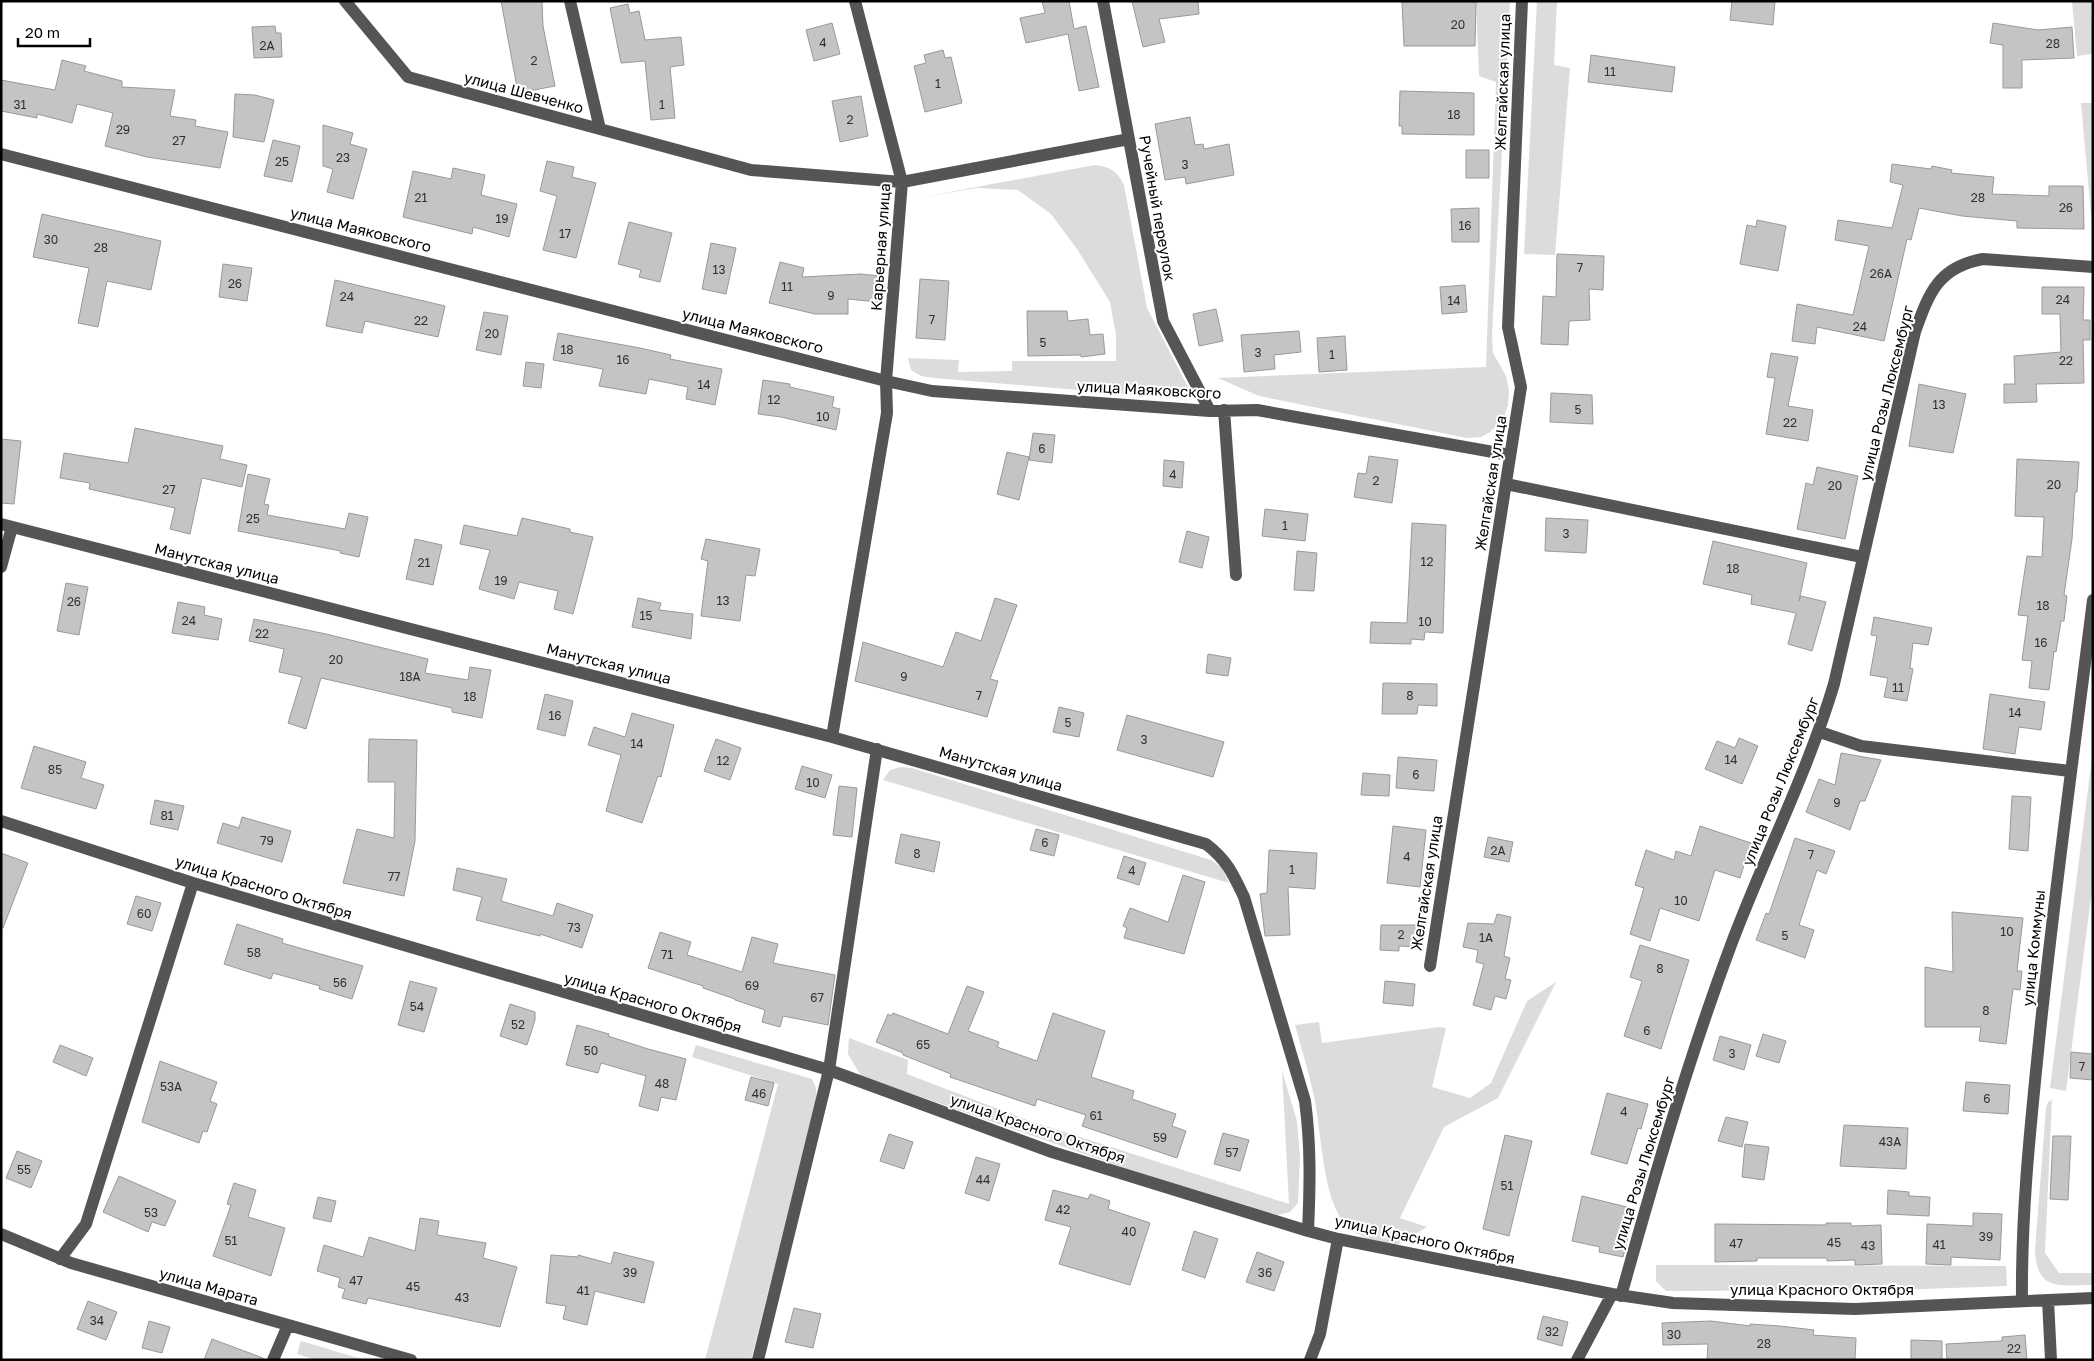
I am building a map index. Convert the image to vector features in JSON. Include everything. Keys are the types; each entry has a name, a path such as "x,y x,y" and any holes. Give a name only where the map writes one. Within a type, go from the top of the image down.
{"street":[{"name":"улица Шевченко","path":"346,1 408,76 600,129 570,1"},
{"name":"Карьерная улица","path":"832,737 887,413 886,381 902,182 855,1"},
{"name":"Ручейный переулок","path":"1103,1 1163,321 1210,411"},
{"name":"Желгайская улица","path":"1430,966 1520,387 1508,327 1522,1"},
{"path":"600,129 751,170 902,182 1129,139"},
{"name":"улица Маяковского","path":"1,154 886,381 932,391 1210,411 1257,410 1510,455"},
{"name":"улица Розы Люксембург","path":"1577,1360 1616,1295 1663,1146 1731,945 1820,732 1834,684 1915,332 1926,301 1938,282 1952,268 1967,262 1983,259 2093,267"},
{"path":"1224,410 1236,575"},
{"path":"1506,484 1862,557"},
{"path":"1,567 7,526"},
{"name":"Манутская улица","path":"7,526 832,737 1206,844 1222,857 1234,874 1244,897 1305,1101 1309,1133 1310,1175 1308,1231"},
{"name":"улица Коммуны","path":"2022,1300 2021,1247 2034,1086 2070,772 2093,601"},
{"path":"1820,732 1861,746 2070,772"},
{"path":"758,1360 829,1070 877,749"},
{"name":"улица Красного Октября","path":"1,821 193,883 829,1070 1052,1152 1308,1231 1338,1238 1616,1295 1673,1303 1855,1309 2093,1298"},
{"path":"60,1259 86,1224 193,883"},
{"name":"улица Марата","path":"1,1234 60,1259 411,1360"},
{"path":"1310,1360 1320,1334 1338,1238"},
{"path":"2048,1300 2051,1360"},
{"path":"273,1360 288,1325"}],"shaded area":[{"path":"1476,1 1510,1 1492,335 1493,353 1506,376 1509,390 1508,405 1503,420 1490,432 1481,437 1467,438 1259,396 1218,378 1486,367 1496,82 1479,76"},
{"path":"1537,1 1557,1 1554,65 1570,68 1555,255 1524,254"},
{"path":"2072,1 2091,1 2093,54 2077,56"},
{"path":"2081,103 2093,103 2093,237"},
{"path":"1095,165 1113,170 1124,185 1147,308 1188,387 1189,392 1186,399 934,378 921,376 911,370 908,358 959,360 958,372 1012,371 1012,361 1116,361 1116,335 1110,302 1077,249 1051,214 1018,190 977,188 918,198"},
{"path":"2093,750 2093,882 2066,1091 2050,1088"},
{"path":"901,767 912,768 1211,860 1222,868 1229,883 883,780 890,770"},
{"path":"1556,982 1498,1098 1444,1127 1400,1218 1427,1227 1395,1246 1369,1239 1346,1225 1338,1213 1327,1181 1313,1092 1295,1025 1319,1022 1322,1043 1439,1027 1446,1028 1432,1087 1470,1098 1491,1083 1527,1001"},
{"path":"849,1038 908,1060 907,1074 1027,1120 1289,1204 1282,1071 1297,1121 1300,1156 1298,1203 1290,1212 1278,1215 1139,1173 861,1076 848,1054"},
{"path":"696,1045 812,1079 816,1088 817,1098 751,1360 705,1360 778,1084 692,1057"},
{"path":"2052,1100 2045,1253 2059,1273 2093,1273 2093,1285 2060,1285 2052,1283 2045,1280 2037,1264 2035,1250 2046,1108 2048,1102"},
{"path":"1656,1265 2006,1266 2007,1286 1895,1290 1666,1291 1656,1281"},
{"path":"301,1341 365,1360 316,1360 297,1354"}],"building":[{"path":"501,1 542,1 543,26 555,86 518,93"},
{"path":"1042,1 1069,1 1074,29 1086,26 1099,87 1079,91 1068,34 1026,43 1020,18 1045,13"},
{"path":"1132,1 1198,1 1199,14 1159,19 1165,42 1143,47"},
{"path":"1732,1 1775,1 1773,25 1730,20"},
{"path":"1402,2 1476,2 1475,46 1404,46"},
{"path":"628,4 630,13 639,11 645,40 681,37 684,65 670,67 675,118 651,120 645,61 621,63 610,8"},
{"path":"832,23 840,54 814,61 806,30"},
{"path":"1993,23 2038,30 2072,27 2074,58 2022,60 2022,88 2003,88 2003,45 1990,43"},
{"path":"275,26 276,33 281,33 282,57 254,58 252,27"},
{"path":"943,50 945,58 951,57 962,103 925,112 914,66 926,63 924,55"},
{"path":"1591,55 1675,67 1672,92 1588,82"},
{"path":"62,60 86,66 84,71 122,81 122,87 175,90 170,116 196,120 195,126 228,132 220,168 147,157 105,146 113,113 77,104 72,123 37,114 37,118 1,111 1,80 55,90"},
{"path":"1400,91 1474,93 1474,135 1402,134 1402,126 1399,126"},
{"path":"235,94 255,95 274,100 264,142 233,137"},
{"path":"861,96 868,136 840,142 832,101"},
{"path":"1190,117 1195,145 1203,144 1204,149 1229,144 1234,175 1186,184 1185,177 1165,180 1155,124"},
{"path":"323,125 353,133 350,144 367,149 353,199 327,192 333,169 323,166"},
{"path":"273,140 300,146 292,182 264,176"},
{"path":"1466,150 1489,150 1489,178 1466,178"},
{"path":"547,161 574,167 572,177 596,183 576,258 543,250 557,196 540,191"},
{"path":"1892,164 1931,169 1932,166 1952,170 1951,173 1994,177 1992,194 2049,196 2049,186 2083,186 2084,229 2017,228 2017,221 1962,216 1919,208 1911,240 1907,239 1884,341 1817,327 1815,344 1792,341 1797,304 1853,315 1869,246 1835,240 1838,220 1892,228 1903,185 1890,182"},
{"path":"453,168 485,175 481,195 517,204 509,237 473,227 472,234 403,217 413,171 451,179"},
{"path":"1479,208 1479,242 1452,242 1451,209"},
{"path":"42,214 161,241 151,290 107,281 98,327 78,323 89,268 33,257"},
{"path":"1757,220 1786,226 1778,271 1740,264 1747,225 1756,227"},
{"path":"629,222 672,233 660,282 639,277 641,270 618,264"},
{"path":"711,243 736,248 726,294 702,289"},
{"path":"1557,254 1604,256 1603,290 1589,289 1590,320 1569,321 1568,345 1541,344 1543,296 1556,297"},
{"path":"780,262 804,268 802,277 861,274 880,276 878,302 848,299 848,314 815,314 769,303"},
{"path":"223,264 252,268 247,301 219,297"},
{"path":"920,279 949,281 945,340 916,338"},
{"path":"335,280 445,306 438,337 365,321 362,333 326,326"},
{"path":"1465,285 1467,312 1442,314 1440,287"},
{"path":"2042,287 2084,287 2083,320 2090,320 2090,340 2083,340 2084,383 2036,384 2037,402 2004,403 2004,384 2015,384 2014,356 2061,352 2060,314 2042,314"},
{"path":"1216,309 1223,341 1199,346 1193,314"},
{"path":"1027,311 1067,311 1068,321 1088,319 1090,335 1103,334 1105,354 1081,357 1081,355 1028,356"},
{"path":"484,312 508,316 501,355 476,350"},
{"path":"1299,331 1301,352 1274,355 1275,369 1244,372 1241,335"},
{"path":"558,333 640,348 671,355 670,359 722,369 715,405 686,399 688,387 649,379 646,394 599,386 603,369 553,360"},
{"path":"1345,336 1347,370 1319,372 1317,338"},
{"path":"1771,353 1798,357 1788,406 1813,410 1808,441 1766,434 1775,378 1767,377"},
{"path":"526,362 544,364 541,388 523,386"},
{"path":"763,380 790,384 790,387 834,397 832,407 840,409 836,430 781,417 758,414"},
{"path":"1919,384 1966,394 1953,453 1909,446"},
{"path":"1551,393 1592,395 1593,424 1550,422"},
{"path":"135,428 223,446 220,459 247,465 242,487 202,478 190,534 170,529 175,508 89,489 90,483 60,478 64,453 128,463"},
{"path":"1033,433 1055,435 1052,463 1029,460"},
{"path":"1,439 21,441 14,504 1,503"},
{"path":"1007,452 1029,457 1019,500 997,494"},
{"path":"1369,456 1398,460 1392,503 1354,497 1358,473 1366,474"},
{"path":"2017,459 2079,462 2072,539 2064,595 2067,596 2064,621 2061,621 2056,652 2054,651 2049,690 2029,688 2032,661 2022,660 2028,616 2018,615 2027,556 2042,557 2044,517 2015,516"},
{"path":"1164,460 1184,462 1182,488 1163,486"},
{"path":"1817,467 1858,476 1845,539 1797,529 1806,483 1813,485"},
{"path":"248,474 270,479 264,504 269,505 267,515 345,529 349,513 368,517 359,557 340,553 341,551 238,531"},
{"path":"1265,509 1308,514 1305,541 1262,536"},
{"path":"522,518 570,529 570,532 593,537 573,614 554,609 558,591 519,582 514,599 479,589 490,550 460,544 464,525 517,536"},
{"path":"1546,518 1588,520 1586,553 1545,551"},
{"path":"1412,523 1446,525 1443,633 1425,632 1424,640 1411,639 1411,644 1370,643 1371,622 1407,623"},
{"path":"1187,531 1209,537 1202,568 1179,562"},
{"path":"415,539 442,545 433,585 406,579"},
{"path":"706,539 760,549 755,576 746,575 740,621 701,616 708,561 701,559"},
{"path":"1713,541 1807,563 1799,601 1801,596 1826,602 1812,651 1788,644 1796,613 1751,604 1752,595 1703,584"},
{"path":"1297,551 1317,553 1314,591 1294,590"},
{"path":"66,583 88,587 79,635 57,631"},
{"path":"638,598 661,603 659,610 693,614 691,639 632,627"},
{"path":"995,598 1017,605 990,679 998,681 987,717 855,681 863,642 943,667 956,632 981,641"},
{"path":"178,602 205,607 204,615 222,619 218,640 172,633"},
{"path":"1874,617 1932,628 1928,645 1913,643 1910,668 1913,669 1907,701 1884,697 1888,678 1870,675 1877,636 1871,635"},
{"path":"254,619 326,634 428,659 425,673 468,680 470,667 491,670 482,718 452,712 452,708 321,678 306,729 288,723 302,677 279,672 284,649 249,641"},
{"path":"1208,654 1231,658 1228,676 1206,673"},
{"path":"1383,683 1437,684 1437,706 1418,705 1417,714 1382,714"},
{"path":"545,694 573,701 565,736 537,729"},
{"path":"1990,694 2045,702 2041,730 2019,727 2015,754 1983,749"},
{"path":"1059,707 1084,713 1079,737 1053,732"},
{"path":"632,713 674,725 661,777 658,776 642,823 606,811 621,755 588,745 594,727 625,737"},
{"path":"1127,715 1224,742 1213,777 1117,750"},
{"path":"1739,738 1758,746 1742,784 1705,769 1717,741 1735,748"},
{"path":"369,739 417,740 415,841 404,896 343,883 357,829 394,838 395,782 368,782"},
{"path":"716,739 741,748 730,780 704,771"},
{"path":"34,746 86,762 81,778 104,785 96,809 21,788"},
{"path":"1841,753 1881,760 1865,801 1860,801 1850,830 1806,812 1819,779 1835,785"},
{"path":"1398,757 1437,760 1434,791 1396,788"},
{"path":"802,766 832,775 825,798 795,789"},
{"path":"1363,773 1390,775 1389,796 1361,795"},
{"path":"839,786 857,788 852,837 833,835"},
{"path":"2012,796 2031,797 2028,851 2009,849"},
{"path":"155,800 184,806 178,830 150,824"},
{"path":"242,817 291,831 282,862 217,843 223,823 239,828"},
{"path":"1393,826 1426,830 1420,887 1387,883"},
{"path":"1700,826 1751,843 1740,878 1715,870 1699,921 1660,908 1650,941 1630,934 1644,888 1635,885 1646,850 1674,860 1676,851 1691,856"},
{"path":"1036,829 1059,835 1054,856 1030,850"},
{"path":"901,834 940,842 934,872 895,863"},
{"path":"1488,837 1513,842 1509,862 1484,857"},
{"path":"1795,838 1835,851 1826,874 1817,870 1799,925 1814,930 1805,958 1756,940 1766,913 1769,914"},
{"path":"1269,850 1317,853 1315,889 1288,887 1290,935 1265,936 1260,894 1267,893"},
{"path":"1,853 28,863 3,928 1,928"},
{"path":"1124,856 1146,863 1139,885 1117,878"},
{"path":"457,868 507,879 501,901 553,916 557,903 593,915 582,948 540,934 540,936 476,920 482,897 453,890"},
{"path":"1183,875 1205,882 1184,954 1124,938 1127,928 1123,926 1130,908 1168,922"},
{"path":"136,896 161,903 152,931 127,924"},
{"path":"1952,912 2023,918 2017,971 2022,971 2020,990 2013,989 2006,1044 1979,1041 1981,1027 1925,1027 1925,967 1953,972"},
{"path":"1497,914 1511,917 1504,956 1510,958 1505,979 1511,980 1506,999 1495,996 1491,1010 1473,1005 1484,964 1476,962 1478,950 1463,947 1468,923 1494,924"},
{"path":"237,924 283,939 282,943 363,966 352,999 319,989 320,986 273,973 271,979 224,964"},
{"path":"1381,925 1421,925 1420,947 1399,946 1399,951 1380,950"},
{"path":"660,932 691,942 687,955 742,972 752,937 778,944 773,963 835,975 828,1025 783,1016 780,1027 762,1022 765,1010 703,988 703,986 648,968"},
{"path":"1640,945 1689,960 1661,1049 1624,1036 1642,981 1630,977"},
{"path":"410,981 437,988 424,1032 398,1025"},
{"path":"1385,981 1415,984 1413,1006 1383,1003"},
{"path":"967,986 984,992 968,1031 999,1042 997,1047 1037,1061 1053,1013 1105,1031 1091,1077 1134,1091 1132,1099 1176,1114 1172,1126 1186,1131 1177,1158 1082,1126 1086,1115 1037,1099 1035,1106 950,1077 951,1074 876,1042 888,1014 891,1016 893,1013 948,1034"},
{"path":"510,1004 535,1012 535,1020 527,1045 500,1036"},
{"path":"577,1025 609,1034 608,1036 648,1049 686,1059 676,1100 661,1097 658,1111 639,1106 646,1076 601,1063 598,1073 566,1065"},
{"path":"1763,1034 1786,1041 1779,1063 1756,1056"},
{"path":"1720,1036 1751,1045 1744,1070 1713,1060"},
{"path":"60,1045 93,1058 86,1076 53,1062"},
{"path":"2071,1052 2093,1054 2093,1080 2070,1078"},
{"path":"160,1061 217,1082 210,1101 217,1104 207,1132 203,1131 199,1143 142,1122"},
{"path":"751,1077 774,1083 768,1106 745,1100"},
{"path":"1966,1082 2010,1085 2008,1114 1963,1111"},
{"path":"1607,1093 1648,1104 1641,1129 1638,1128 1627,1164 1591,1154"},
{"path":"1726,1117 1748,1122 1742,1147 1718,1141"},
{"path":"1844,1125 1908,1128 1906,1169 1840,1166"},
{"path":"1223,1133 1249,1140 1240,1171 1214,1164"},
{"path":"889,1134 913,1142 904,1169 880,1161"},
{"path":"1505,1135 1532,1141 1509,1236 1483,1229"},
{"path":"2053,1136 2071,1136 2068,1200 2050,1199"},
{"path":"1745,1144 1769,1147 1764,1180 1742,1177"},
{"path":"17,1151 42,1161 31,1188 6,1178"},
{"path":"976,1157 1000,1164 989,1201 965,1193"},
{"path":"119,1176 176,1201 165,1226 152,1222 148,1232 103,1212"},
{"path":"234,1183 256,1190 248,1217 285,1228 271,1276 213,1256 231,1205 227,1204"},
{"path":"1053,1190 1088,1199 1090,1194 1110,1201 1108,1209 1150,1223 1130,1285 1059,1264 1071,1227 1045,1220"},
{"path":"1888,1190 1909,1192 1909,1196 1930,1197 1929,1216 1887,1214"},
{"path":"1582,1196 1635,1209 1623,1257 1599,1252 1600,1247 1572,1241"},
{"path":"318,1197 336,1201 331,1222 313,1218"},
{"path":"1973,1213 2002,1214 2000,1260 1951,1257 1951,1265 1926,1264 1927,1224 1973,1226"},
{"path":"420,1218 439,1221 437,1235 486,1243 483,1258 517,1267 500,1327 368,1298 366,1304 342,1298 345,1289 338,1287 340,1278 317,1271 324,1245 363,1257 369,1237 415,1251"},
{"path":"1826,1223 1851,1223 1851,1226 1881,1225 1882,1264 1855,1265 1855,1260 1827,1261 1827,1258 1757,1258 1757,1261 1715,1262 1715,1224 1826,1225"},
{"path":"1194,1231 1218,1239 1205,1278 1182,1270"},
{"path":"614,1252 654,1262 644,1303 595,1291 587,1325 563,1319 566,1306 546,1303 551,1255 578,1257 578,1255 611,1264"},
{"path":"1257,1252 1284,1262 1274,1291 1246,1282"},
{"path":"88,1301 117,1312 106,1340 77,1329"},
{"path":"794,1308 821,1314 813,1348 785,1342"},
{"path":"1543,1316 1568,1322 1562,1346 1537,1339"},
{"path":"149,1321 170,1327 162,1353 142,1348"},
{"path":"1711,1321 1750,1326 1750,1324 1780,1326 1814,1330 1813,1335 1856,1338 1855,1360 1707,1360 1708,1344 1663,1345 1662,1323"},
{"path":"2025,1335 2027,1360 1947,1360 1946,1344 2002,1341 2002,1337"},
{"path":"212,1339 263,1358 263,1360 204,1360"},
{"path":"1911,1340 1942,1341 1942,1360 1911,1360"}]}
